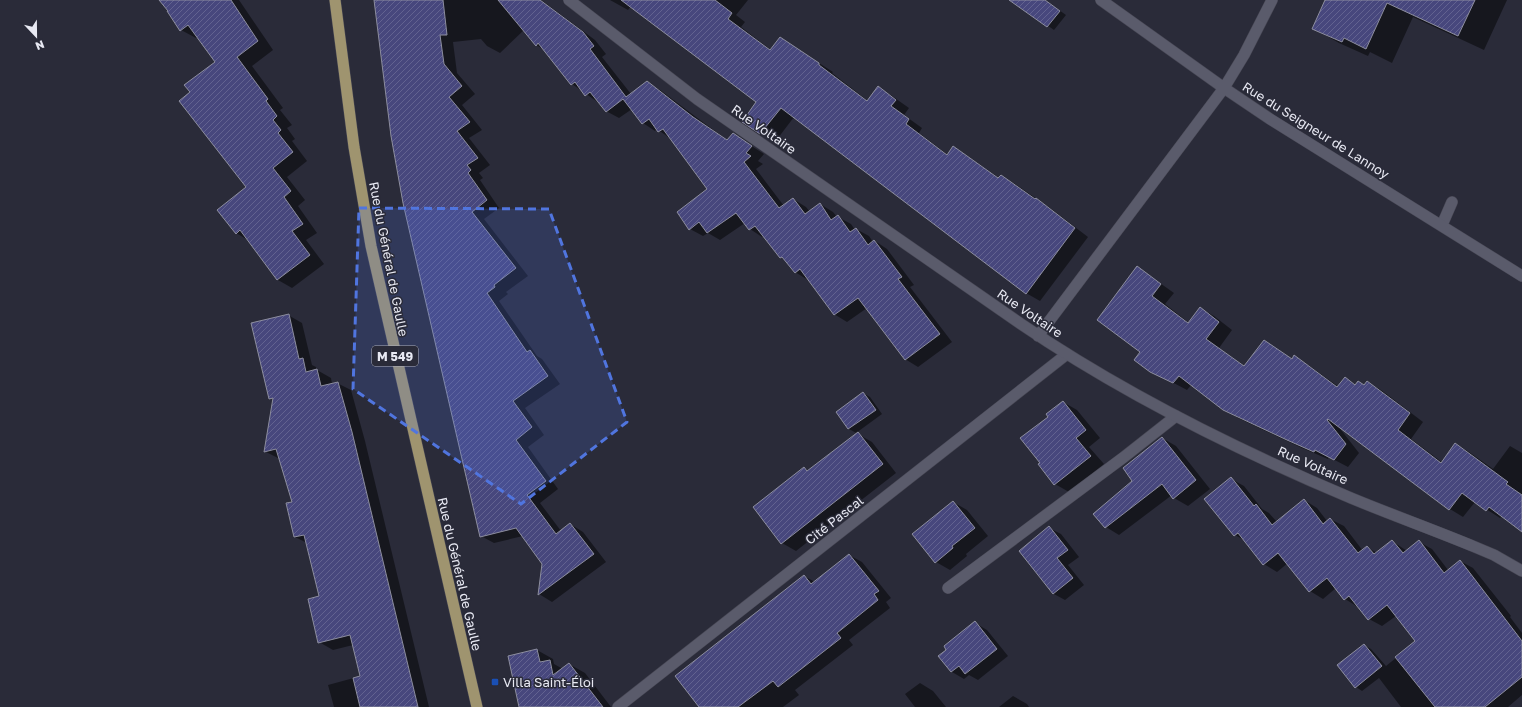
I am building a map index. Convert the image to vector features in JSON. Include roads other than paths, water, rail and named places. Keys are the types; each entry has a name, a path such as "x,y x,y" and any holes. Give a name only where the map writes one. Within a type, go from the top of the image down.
{"main road":[{"name":"Rue du Général de Gaulle","path":"335,0 355,155 374,266 477,707"}],"street":[{"name":"Rue Voltaire","path":"569,0 697,99 1066,354 1218,438 1351,498 1494,555 1522,571"},
{"name":"Rue du Seigneur de Lannoy","path":"1101,0 1270,119 1522,276"},
{"path":"1038,336 1224,88 1244,55 1272,0"},
{"path":"1442,225 1452,202"},
{"name":"Cité Pascal","path":"618,707 1066,354"},
{"path":"948,588 1124,457 1176,416"}],"place":[{"name":"Villa Saint-Éloi","path":"495,682"}]}
